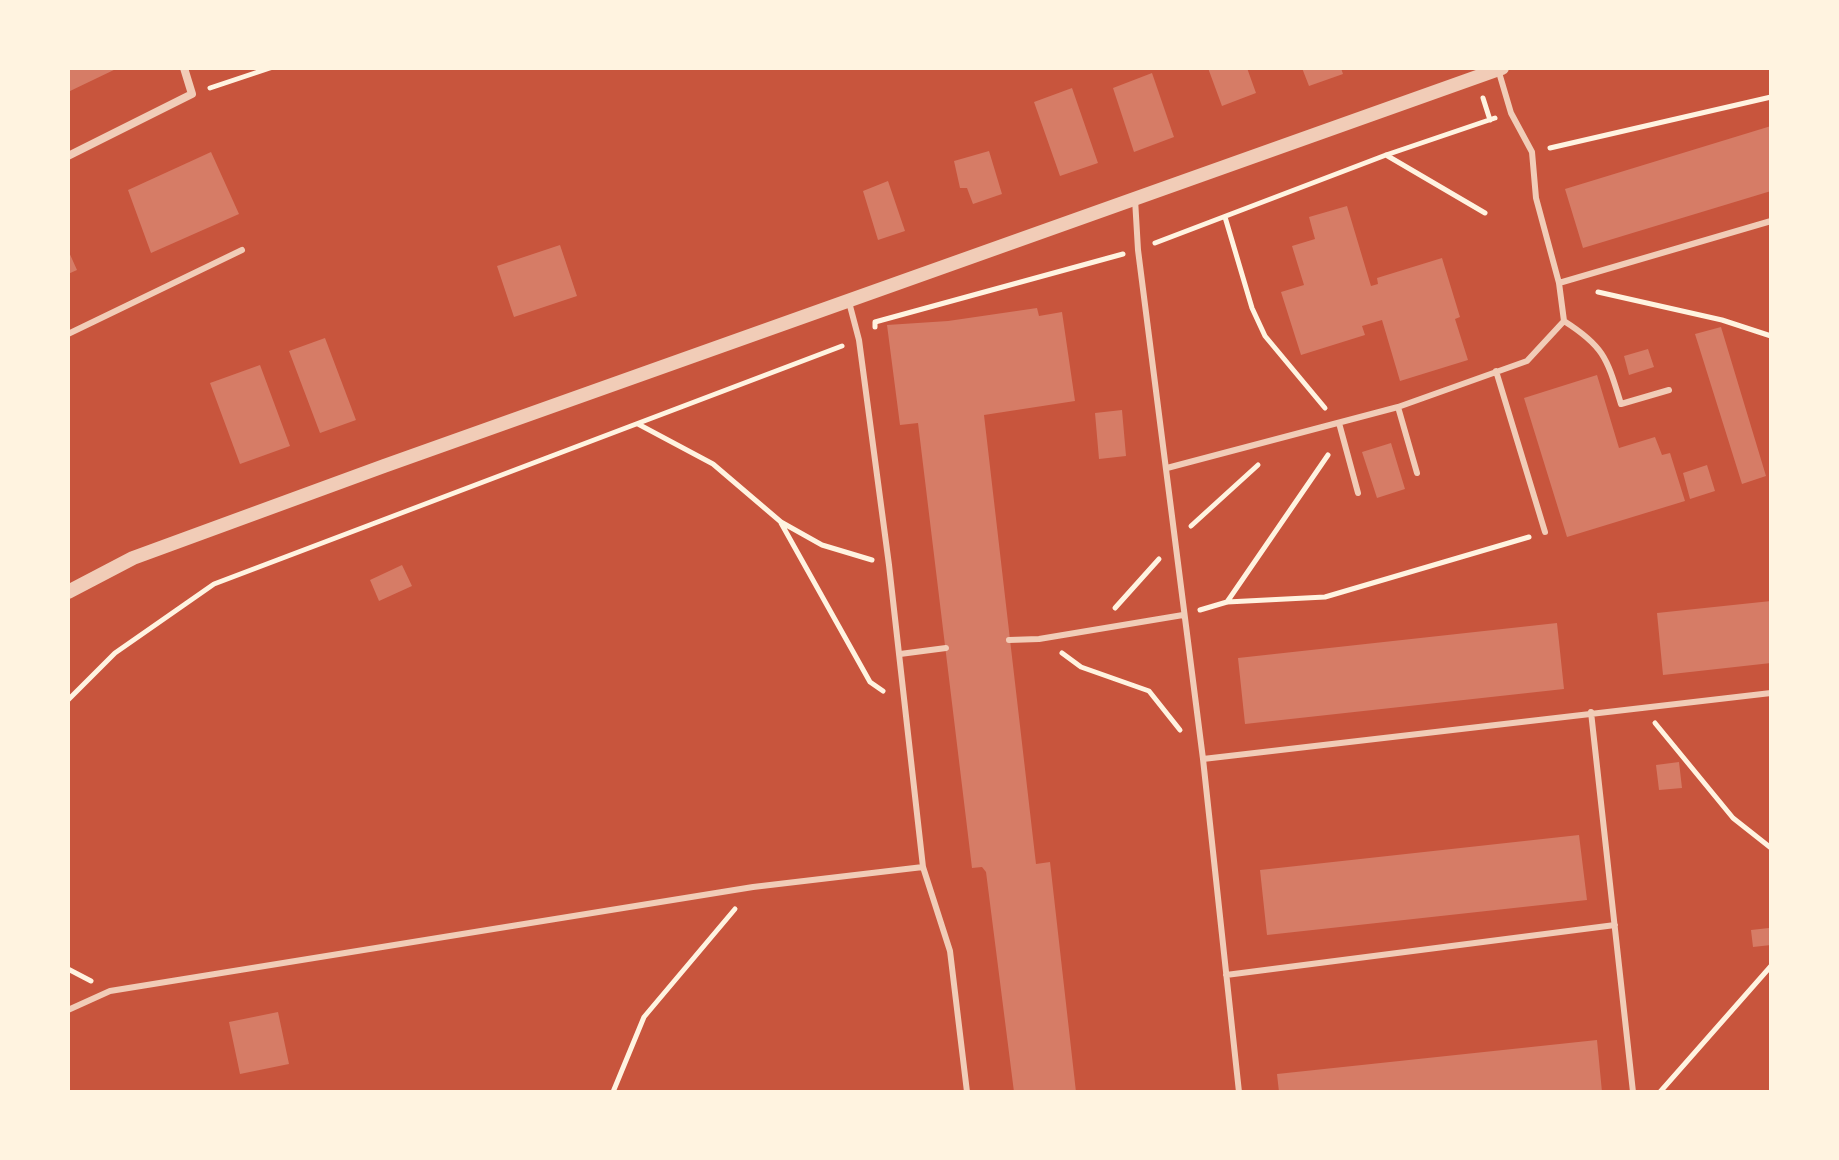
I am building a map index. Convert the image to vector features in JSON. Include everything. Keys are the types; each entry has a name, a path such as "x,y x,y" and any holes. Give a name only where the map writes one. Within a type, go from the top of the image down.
{"street":[{"path":"68,156 192,94 184,68"},
{"path":"68,592 133,558 1135,199 1475,72 1500,69"}],"lane":[{"path":"1500,69 1511,113 1532,152 1536,198 1559,283 1564,321 1592,339 1607,361 1621,404 1669,390"},
{"path":"1135,199 1138,250 1203,759 1239,1092"},
{"path":"1559,283 1771,221"},
{"path":"68,334 242,250"},
{"path":"849,302 859,340 889,565 923,867 950,951 967,1092"},
{"path":"1167,468 1398,407 1527,361 1564,321"},
{"path":"1496,371 1545,532"},
{"path":"1398,407 1417,473"},
{"path":"1339,423 1358,493"},
{"path":"1009,640 1039,639 1183,615"},
{"path":"900,654 946,648"},
{"path":"1203,759 1771,693"},
{"path":"1591,712 1633,1092"},
{"path":"68,1010 110,991 753,887 923,867"},
{"path":"1226,975 1615,925"}],"path":[{"path":"192,94 270,68"},
{"path":"1532,152 1771,97"},
{"path":"68,700 115,653 214,584 873,336 875,322 1138,250 1386,155 1511,113"},
{"path":"1386,155 1485,213"},
{"path":"1225,217 1252,308 1265,336 1339,423 1327,458 1227,602"},
{"path":"1559,283 1722,320 1771,336"},
{"path":"638,423 713,464 781,522 822,545 889,565"},
{"path":"781,522 846,633 870,682 903,703"},
{"path":"1183,615 1227,602 1325,597 1545,532"},
{"path":"1039,639 1081,667 1149,691 1203,759"},
{"path":"1644,710 1733,818 1771,848"},
{"path":"613,1092 644,1017 753,887"},
{"path":"1660,1092 1771,966"}],"building":[{"path":"68,68 118,68 68,92"},
{"path":"1208,68 1247,68 1256,93 1222,106"},
{"path":"1302,68 1341,68 1343,74 1309,86"},
{"path":"1152,73 1174,137 1134,152 1113,88"},
{"path":"1072,88 1098,163 1060,176 1034,102"},
{"path":"1771,126 1771,191 1583,248 1565,189"},
{"path":"989,151 1002,194 973,204 967,188 960,188 954,161"},
{"path":"211,152 239,214 151,253 128,190"},
{"path":"888,181 905,231 878,240 863,191"},
{"path":"1347,206 1371,286 1378,284 1377,278 1442,258 1460,317 1455,319 1468,360 1400,381 1382,320 1362,326 1365,335 1301,355 1281,292 1304,285 1292,246 1315,239 1309,217"},
{"path":"560,245 577,296 514,317 497,266"},
{"path":"68,250 77,270 68,274"},
{"path":"1037,308 1039,316 1062,312 1075,401 984,415 1036,864 1050,862 1076,1092 1014,1092 986,872 982,867 972,868 918,423 900,425 887,325 948,321"},
{"path":"1721,327 1766,476 1742,484 1695,334"},
{"path":"325,338 356,420 320,433 289,351"},
{"path":"1648,349 1654,367 1629,375 1624,356"},
{"path":"260,365 290,446 240,464 210,383"},
{"path":"1597,375 1619,448 1655,437 1662,455 1670,453 1685,501 1567,537 1524,398"},
{"path":"1122,410 1126,456 1099,459 1095,413"},
{"path":"1391,443 1405,489 1377,498 1362,452"},
{"path":"1707,465 1715,491 1690,499 1683,473"},
{"path":"402,565 412,586 379,601 370,580"},
{"path":"1771,601 1771,663 1663,675 1657,613"},
{"path":"1557,623 1564,689 1245,724 1238,658"},
{"path":"1679,762 1682,788 1659,790 1656,765"},
{"path":"1579,835 1587,900 1267,935 1260,870"},
{"path":"1769,928 1771,945 1753,947 1751,930"},
{"path":"278,1012 289,1064 240,1074 229,1022"},
{"path":"1597,1040 1602,1092 1279,1092 1277,1074"}]}
